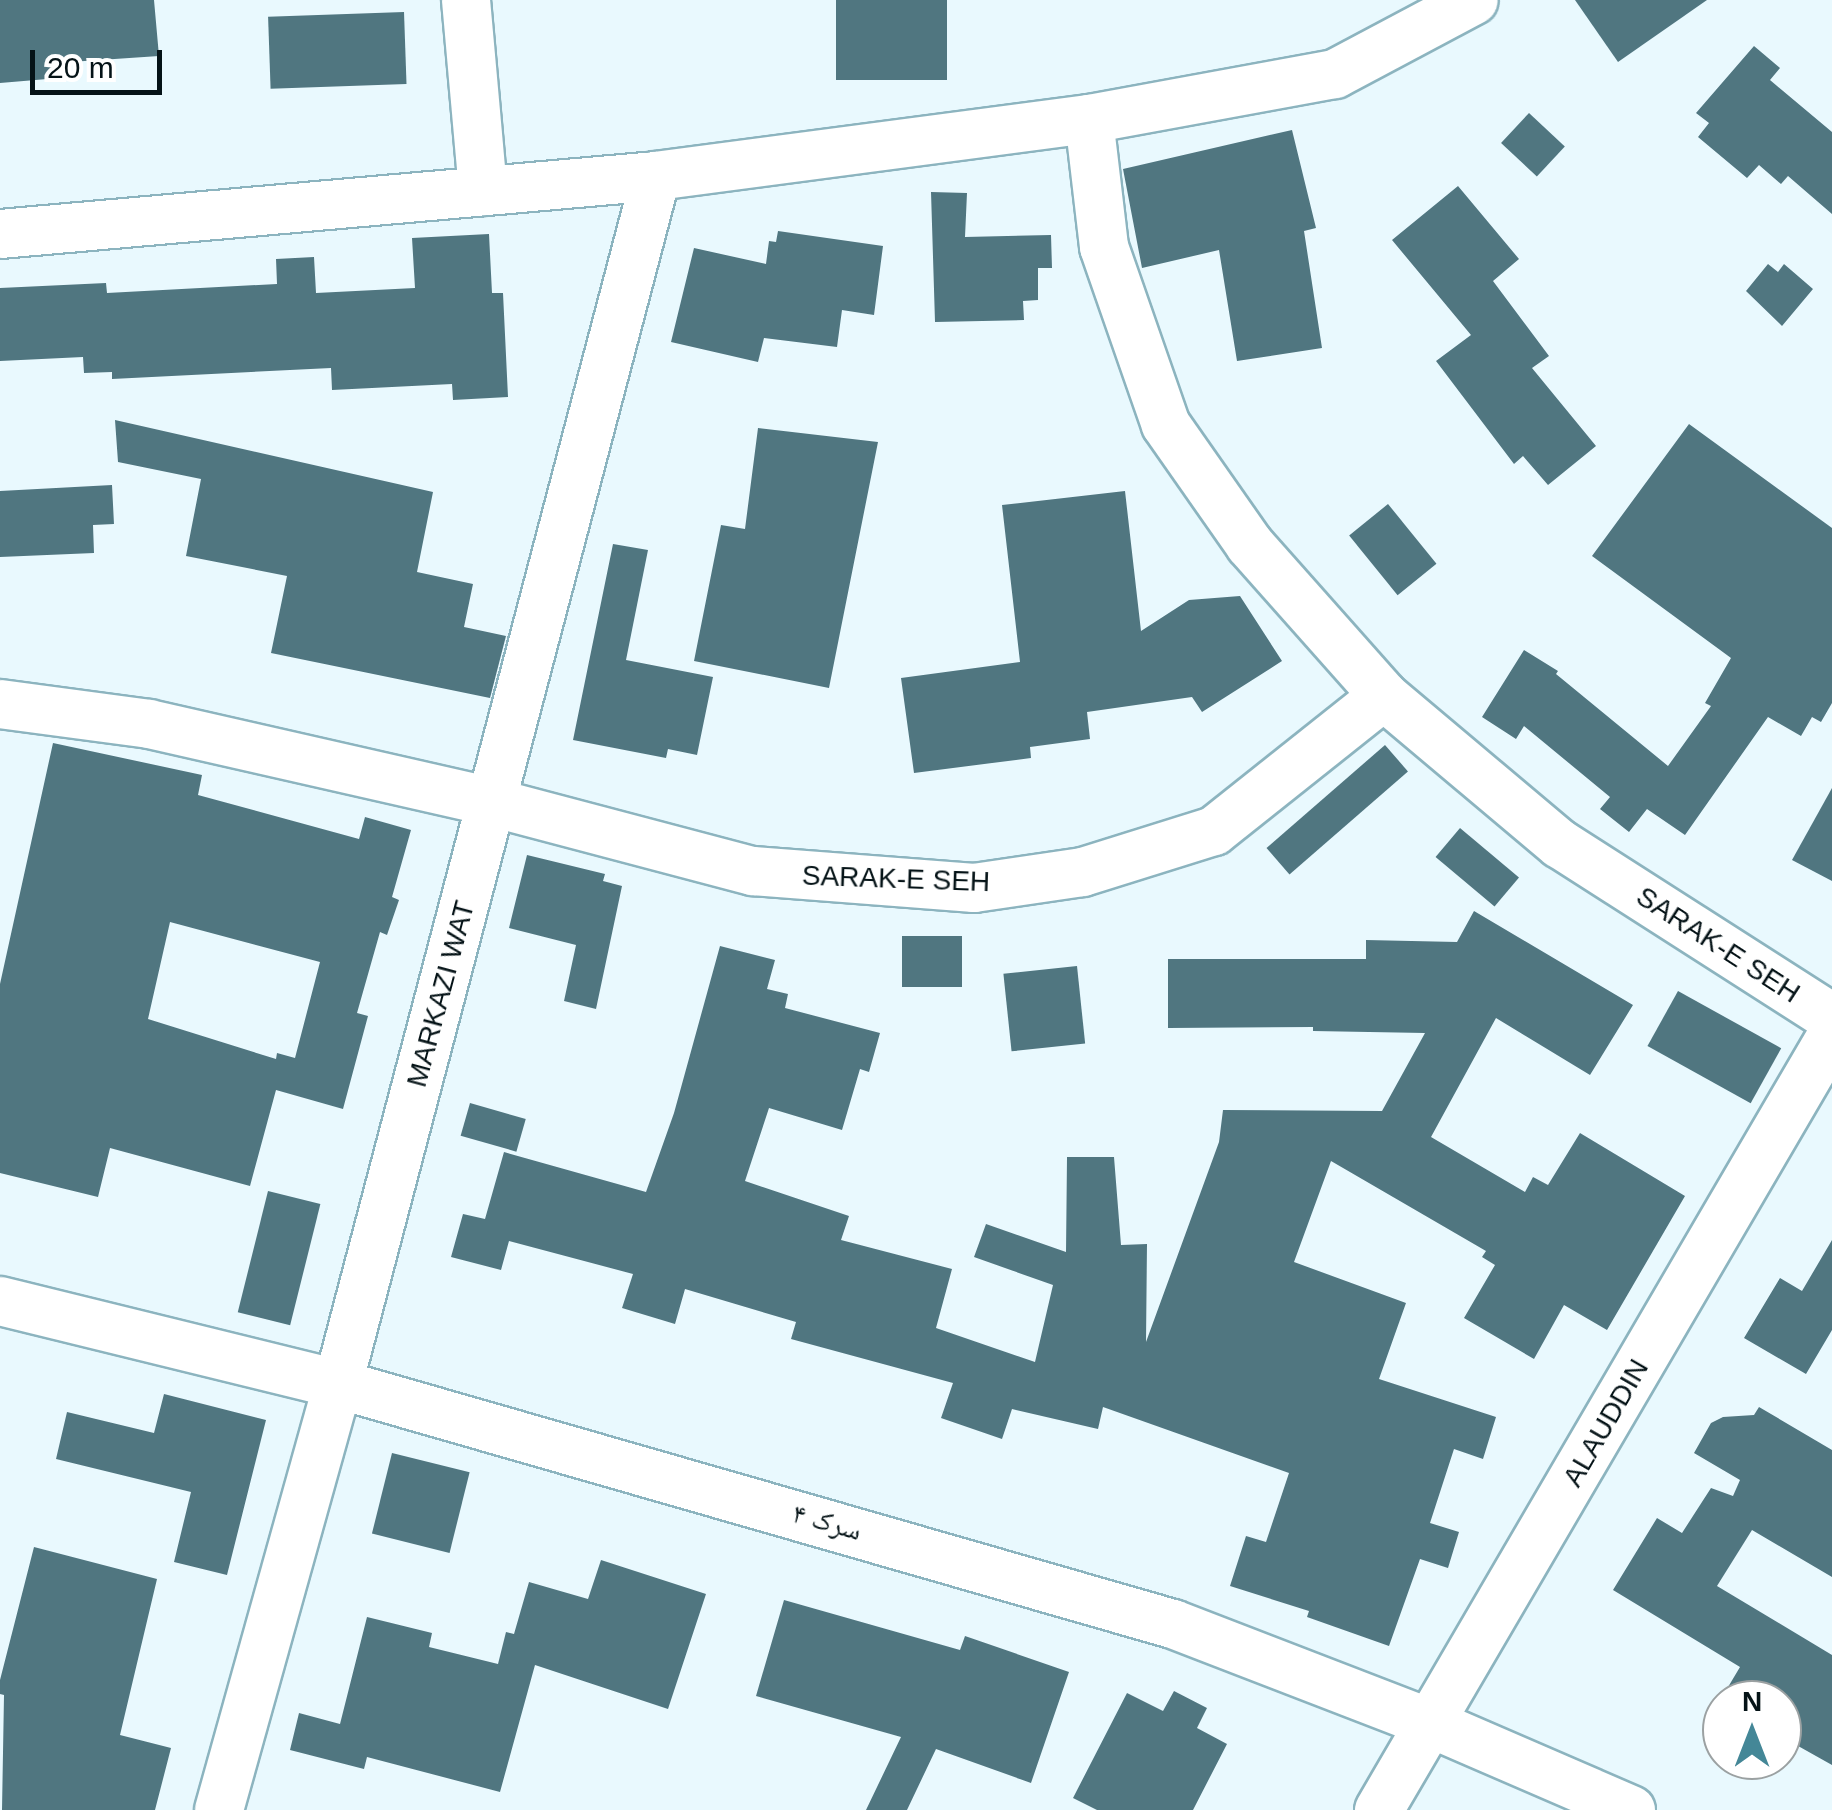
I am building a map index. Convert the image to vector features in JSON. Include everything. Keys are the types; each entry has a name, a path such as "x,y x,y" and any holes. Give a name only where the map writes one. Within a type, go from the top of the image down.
{"street":[{"path":"466,0 483,192"},
{"path":"0,234 656,176 1089,119 1335,74 1474,0"},
{"path":"1089,119 1104,247 1166,425 1250,545 1384,696"},
{"name":"MARKAZI WAT","path":"219,1810 338,1384 656,176"},
{"name":"SARAK-E SEH","path":"0,704 149,724 491,802 753,871 974,888 1083,872 1214,830 1384,696 1560,844 1832,1018"},
{"name":"ALAUDDIN","path":"1379,1810 1832,1035"},
{"name":"سرک ۴","path":"0,1301 338,1384 1172,1624 1430,1724 1631,1810"}],"building":[{"path":"0,0 154,0 159,56 70,62 71,77 0,83"},
{"path":"836,0 947,0 947,80 836,80"},
{"path":"1575,0 1707,0 1618,62"},
{"path":"404,12 407,84 271,89 268,17"},
{"path":"1754,46 1780,68 1770,80 1832,132 1832,214 1788,176 1781,184 1759,165 1747,178 1698,137 1709,123 1696,113"},
{"path":"1529,113 1565,146 1537,176 1501,143"},
{"path":"1292,130 1316,228 1304,231 1322,348 1237,361 1219,250 1142,268 1123,169"},
{"path":"1458,186 1519,259 1493,281 1549,356 1532,368 1596,446 1548,485 1523,456 1514,464 1436,361 1471,335 1392,240"},
{"path":"931,192 967,193 965,237 1051,235 1052,268 1038,268 1038,300 1023,301 1024,320 935,322"},
{"path":"778,231 883,246 874,315 842,310 837,347 764,338 758,362 671,342 694,248 766,264 769,241 776,242"},
{"path":"489,234 492,293 503,293 508,397 453,400 452,384 332,390 331,368 112,379 112,372 84,373 83,357 0,361 0,288 106,283 107,293 277,284 276,259 314,257 316,293 415,288 412,238"},
{"path":"1768,264 1778,272 1784,264 1813,289 1782,326 1746,291"},
{"path":"115,420 433,492 417,572 473,584 464,627 506,636 490,698 271,653 287,576 186,556 201,479 118,462"},
{"path":"1689,424 1832,528 1832,703 1821,722 1812,717 1801,736 1768,717 1685,835 1647,809 1629,832 1600,809 1610,797 1524,726 1516,739 1482,717 1524,650 1558,671 1556,674 1668,766 1711,706 1705,703 1731,658 1592,556"},
{"path":"758,428 878,442 829,688 694,661 721,525 745,529"},
{"path":"112,485 114,524 93,525 94,553 0,557 0,491"},
{"path":"1125,491 1141,631 1189,600 1240,596 1282,661 1202,712 1192,697 1087,712 1090,739 1030,747 1031,758 914,773 901,678 1020,662 1002,505"},
{"path":"1388,504 1436,564 1398,595 1349,535"},
{"path":"613,544 648,550 626,660 713,677 697,755 668,749 666,758 573,740"},
{"path":"53,743 202,775 198,795 359,839 365,817 411,830 392,897 399,900 387,935 380,932 357,1013 368,1016 343,1109 276,1090 250,1186 110,1148 98,1197 0,1173 0,984","holes":["170,922 320,962 295,1058 277,1053 276,1059 148,1019"]},
{"path":"1385,745 1408,771 1289,874 1267,848"},
{"path":"1832,788 1832,881 1792,860"},
{"path":"1460,828 1519,877 1495,907 1436,857"},
{"path":"527,855 605,874 603,881 622,886 596,1009 564,1001 576,945 509,928"},
{"path":"1474,911 1633,1005 1590,1075 1496,1018 1431,1137 1525,1192 1533,1177 1548,1185 1580,1133 1685,1196 1607,1330 1564,1305 1534,1359 1464,1318 1495,1265 1482,1257 1486,1251 1331,1161 1294,1262 1406,1303 1379,1379 1496,1417 1483,1459 1454,1449 1430,1523 1459,1532 1448,1568 1420,1559 1389,1646 1307,1617 1309,1611 1230,1586 1246,1536 1266,1542 1289,1473 1103,1407 1098,1429 1012,1409 1002,1439 941,1418 953,1383 791,1339 796,1322 685,1289 675,1324 622,1308 633,1274 509,1241 501,1270 451,1257 463,1214 485,1219 504,1152 646,1192 674,1113 720,946 775,960 767,989 788,994 785,1008 880,1033 869,1072 860,1069 842,1130 769,1108 745,1181 849,1216 841,1240 952,1269 936,1328 1035,1362 1053,1285 974,1257 986,1224 1066,1252 1067,1157 1114,1157 1121,1245 1147,1244 1146,1342 1219,1142 1223,1110 1382,1111 1425,1033 1313,1031 1313,1027 1168,1028 1168,959 1366,959 1366,940 1457,942"},
{"path":"902,936 962,936 962,987 902,987"},
{"path":"1077,966 1085,1044 1012,1051 1003,974"},
{"path":"1678,991 1781,1048 1751,1103 1647,1046"},
{"path":"470,1103 526,1119 516,1152 461,1136"},
{"path":"268,1191 320,1204 290,1325 238,1312"},
{"path":"1832,1240 1832,1330 1806,1374 1744,1338 1780,1278 1802,1291"},
{"path":"164,1394 266,1420 227,1575 174,1562 191,1492 56,1459 67,1412 154,1433"},
{"path":"1759,1407 1832,1450 1832,1577 1752,1530 1717,1586 1832,1655 1832,1765 1802,1748 1802,1680 1732,1680 1740,1667 1613,1590 1657,1518 1682,1533 1711,1488 1733,1496 1740,1480 1694,1453 1711,1423 1723,1417 1754,1415"},
{"path":"392,1453 470,1472 450,1553 372,1534"},
{"path":"34,1547 157,1579 120,1735 171,1748 155,1810 2,1810 4,1695 0,1694 0,1680"},
{"path":"601,1560 706,1594 668,1709 535,1665 500,1792 367,1757 364,1769 290,1750 299,1713 340,1724 367,1617 432,1633 429,1647 498,1664 506,1632 514,1634 529,1582 588,1599"},
{"path":"784,1600 960,1650 965,1636 1069,1672 1031,1783 936,1749 907,1810 866,1810 901,1737 756,1696"},
{"path":"1174,1691 1207,1708 1197,1728 1227,1744 1193,1810 1097,1810 1073,1798 1127,1693 1163,1711"}]}
